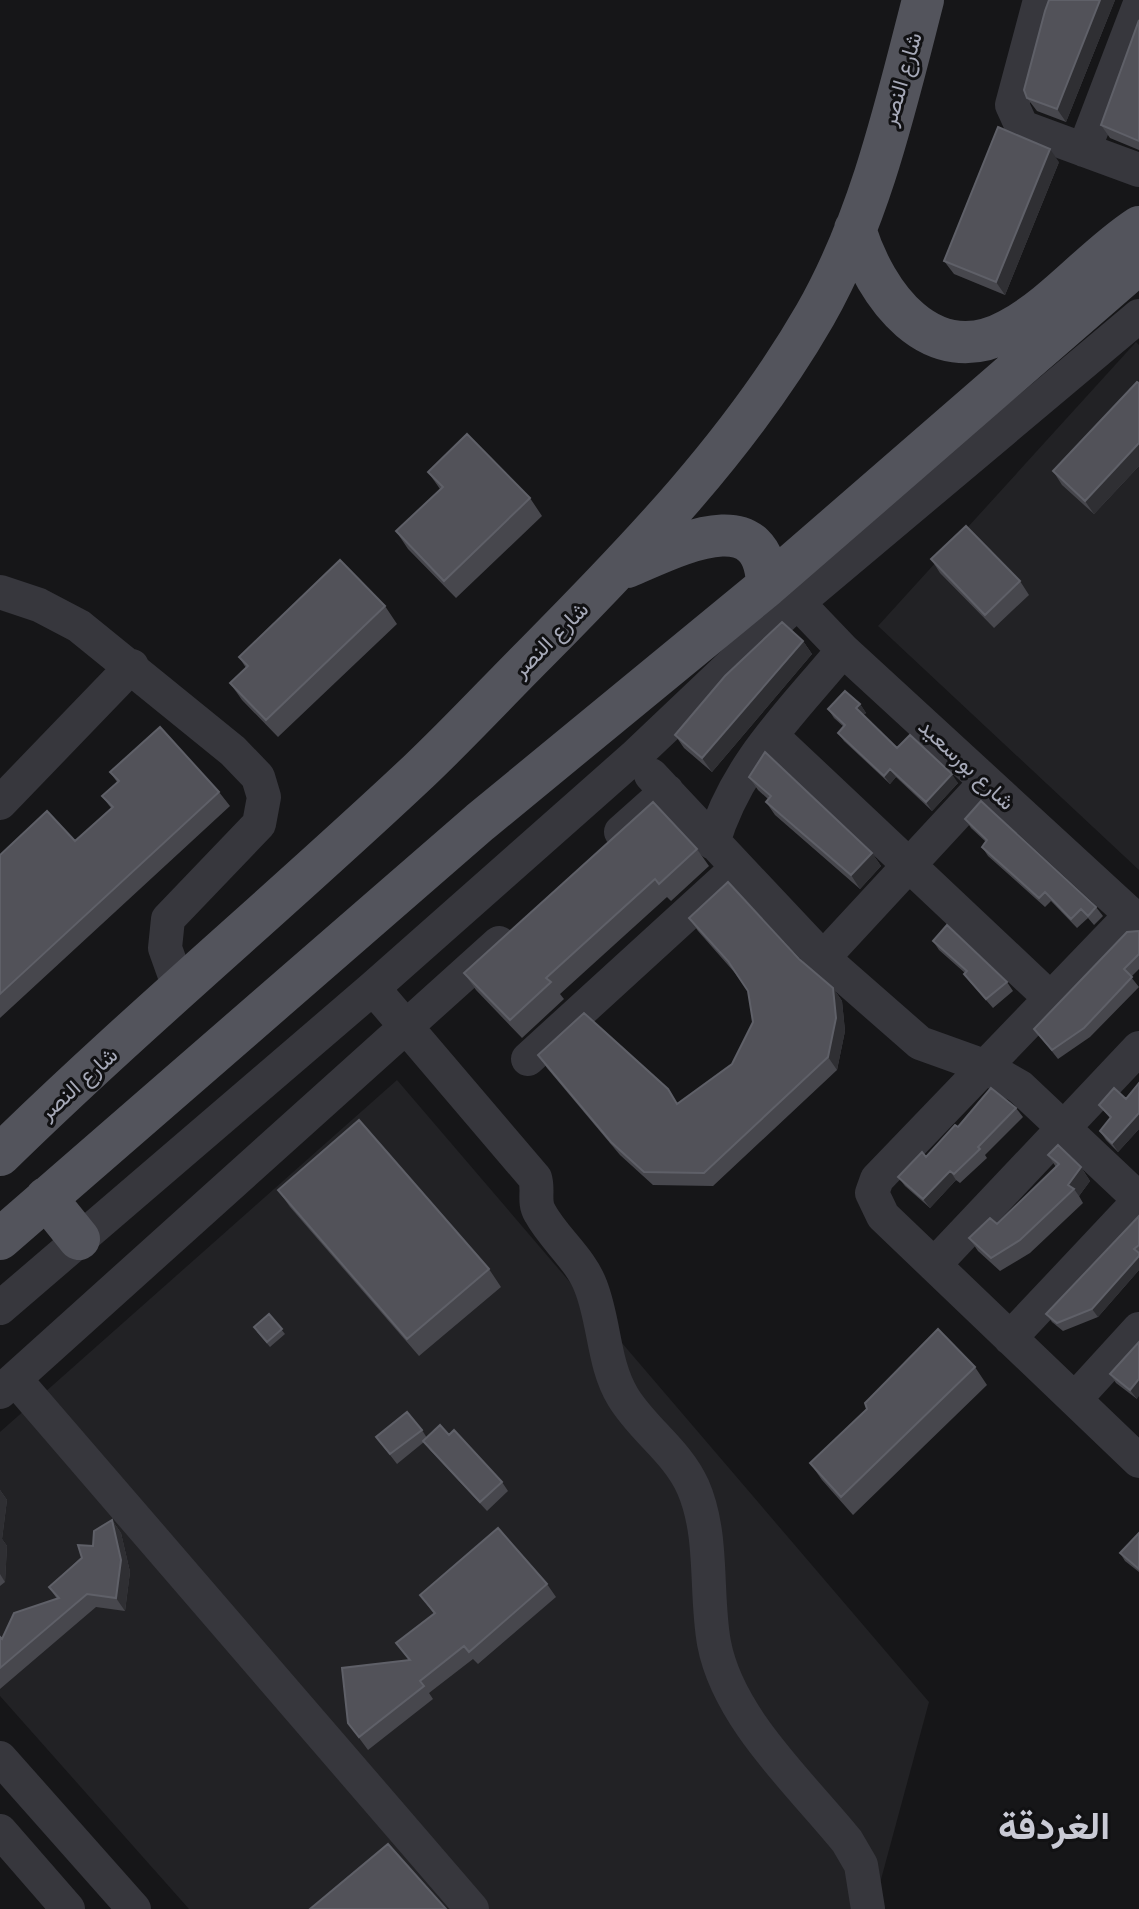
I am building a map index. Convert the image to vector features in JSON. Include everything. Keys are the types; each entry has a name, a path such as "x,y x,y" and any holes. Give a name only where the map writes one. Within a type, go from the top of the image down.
{"main road":[{"name":"شارع النصر","path":"0,1155 420,770 619,570 715,459 777,378 818,311 855,229 898,98 923,0"},
{"path":"855,229 872,274 900,312 918,328 939,337 962,341 986,339 1008,331 1139,227"},
{"path":"0,1239 480,822 782,595 1139,263"},
{"path":"619,570 706,534 718,533 740,538 758,554 782,595"},
{"path":"46,1198 79,1239"}],"street":[{"path":"1040,0 1012,105 1015,118 1022,127 1139,170"},
{"path":"1084,150 1139,6"},
{"path":"0,1308 373,988 634,757 782,595 1139,316"},
{"path":"0,592 39,605 79,626 233,751 258,777 264,797 259,824 168,919 165,948 180,990"},
{"name":"شارع بورسعيد","path":"782,595 1135,918"},
{"path":"713,843 733,787 843,650"},
{"path":"0,803 132,666"},
{"path":"772,736 1050,998"},
{"path":"634,757 736,869 823,958 920,1043 984,1066 1020,1087 1139,1200 1010,1338"},
{"path":"823,958 986,782"},
{"path":"595,855 667,791"},
{"path":"528,1059 736,869"},
{"path":"1135,918 984,1066 877,1179 872,1193 883,1216 1139,1461"},
{"path":"472,1909 8,1386 524,919"},
{"path":"373,988 535,1178 538,1210 590,1283 603,1321 608,1361 624,1398 683,1466 695,1490 702,1517 714,1641 722,1674 737,1706 847,1841 861,1865 868,1909"},
{"path":"934,1265 1139,1048"},
{"path":"1075,1399 1139,1329"},
{"path":"0,1758 134,1909"},
{"path":"0,1831 68,1909"}],"shaded area":[{"path":"1136,342 1139,345 1139,870 878,626"},
{"path":"397,1080 929,1702 873,1909 189,1909 0,1696 0,1432"}],"building":[{"path":"1049,0 1100,0 1057,109 1027,98 1024,90"},
{"path":"1139,20 1139,141 1101,125"},
{"path":"998,127 1050,149 996,282 944,261"},
{"path":"1137,382 1139,443 1085,501 1053,471"},
{"path":"467,434 530,498 444,581 396,531 443,487 428,472"},
{"path":"966,526 1020,581 985,615 931,559"},
{"path":"340,560 385,606 266,720 230,683 248,666 239,657"},
{"path":"782,622 803,641 702,758 675,735 725,676"},
{"path":"845,691 860,704 856,708 897,748 910,735 952,774 926,802 890,769 884,776 838,733 845,725 828,709"},
{"path":"160,727 219,792 0,994 0,855 47,811 75,841 113,807 102,796 119,781 110,772"},
{"path":"765,752 872,853 851,875 766,802 771,796 749,777"},
{"path":"981,801 1096,907 1088,916 1081,909 1071,919 1045,892 1039,898 982,847 987,840 965,819"},
{"path":"653,802 697,849 659,884 655,879 546,978 551,982 510,1020 464,973"},
{"path":"728,882 799,959 833,988 836,1018 828,1057 704,1173 644,1172 611,1142 538,1055 584,1013 668,1089 677,1104 732,1064 753,1022 748,991 728,961 689,918"},
{"path":"947,925 1007,982 986,999 964,974 967,971 933,941"},
{"path":"1139,931 1139,954 1124,969 1132,977 1084,1028 1052,1050 1034,1029 1127,932"},
{"path":"1139,1083 1139,1113 1112,1143 1100,1131 1111,1117 1099,1105 1114,1088 1126,1099"},
{"path":"991,1088 1016,1108 978,1147 980,1149 954,1174 950,1171 923,1199 898,1177 922,1152 926,1157 955,1125 958,1127"},
{"path":"359,1120 489,1269 407,1339 278,1190"},
{"path":"1058,1145 1081,1167 1068,1185 1074,1189 1020,1240 991,1258 969,1238 990,1218 997,1224 1059,1164 1048,1155"},
{"path":"1139,1216 1139,1245 1134,1249 1139,1256 1092,1309 1057,1323 1046,1314"},
{"path":"269,1314 282,1329 267,1342 254,1327"},
{"path":"938,1329 975,1367 841,1497 810,1463 867,1409 865,1403"},
{"path":"1139,1342 1139,1379 1130,1390 1110,1374"},
{"path":"407,1412 422,1430 390,1454 376,1437"},
{"path":"440,1425 449,1435 454,1430 502,1482 480,1502 423,1441"},
{"path":"112,1520 121,1560 116,1598 87,1594 0,1668 0,1637 2,1639 14,1613 59,1598 49,1587 82,1558 78,1545 93,1546 94,1531"},
{"path":"498,1528 547,1584 469,1652 464,1646 420,1681 424,1686 359,1737 348,1723 342,1668 410,1660 396,1643 435,1613 420,1595"},
{"path":"1139,1533 1139,1569 1120,1553"},
{"path":"388,1844 446,1909 310,1909"}],"district":[{"name":"الغردقة","path":"1054,1826"}]}
